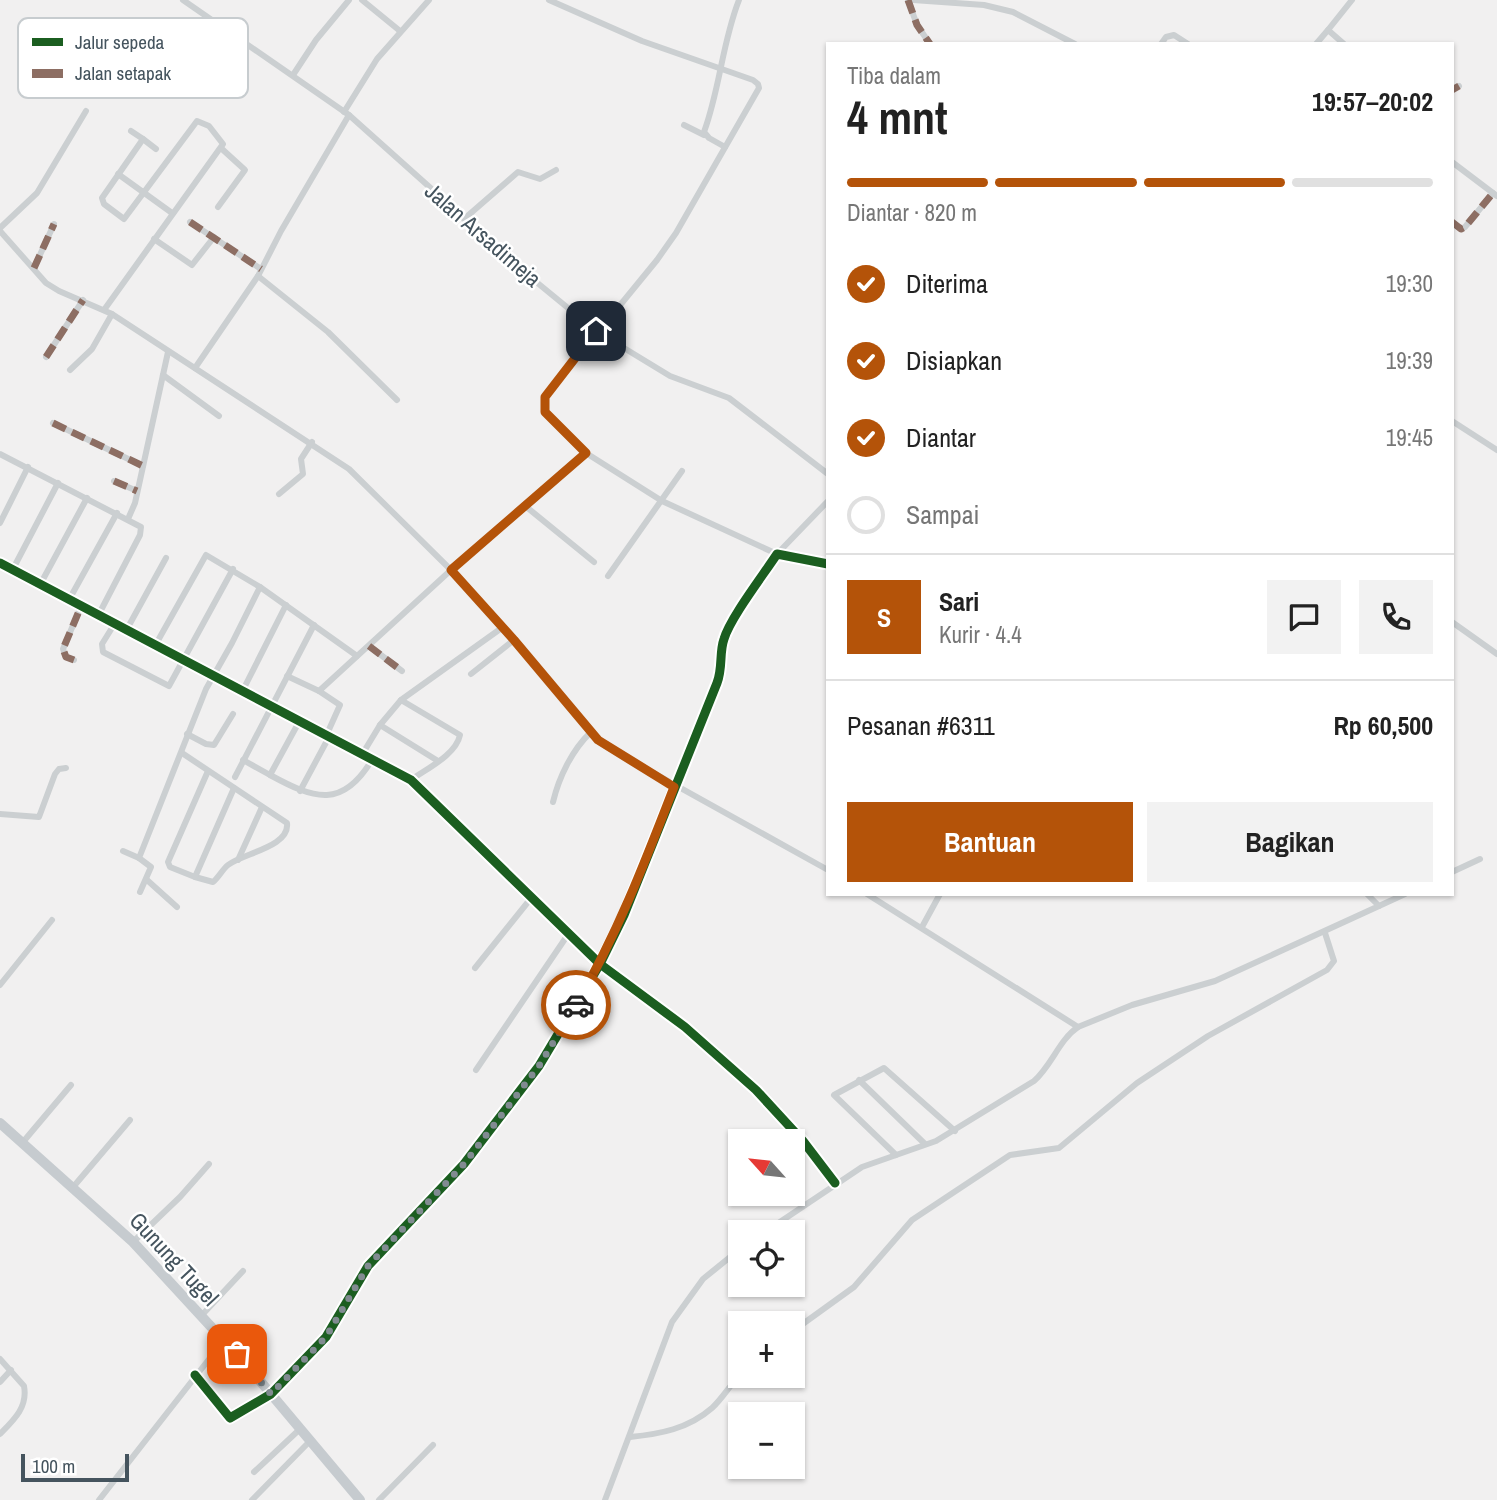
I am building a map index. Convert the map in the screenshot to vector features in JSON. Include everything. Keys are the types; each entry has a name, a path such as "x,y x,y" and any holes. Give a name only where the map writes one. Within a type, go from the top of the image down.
{"main road":[{"name":"Gunung Tugel","path":"0,1124 74,1186 133,1242 224,1340 360,1500"}],"street":[{"name":"Jalan Arsadimeja","path":"183,0 209,18"},
{"path":"293,75 316,40 349,0"},
{"path":"362,0 400,31"},
{"path":"195,368 259,272 377,59 429,0"},
{"path":"549,0 642,41 756,81 759,86 657,260 596,331 545,397 545,412 586,453 662,501 777,554 826,564"},
{"path":"705,135 719,70 739,0"},
{"path":"929,42 917,24 911,0 986,2 1013,12 1071,42"},
{"path":"1318,42 1352,0"},
{"path":"1328,30 1342,42"},
{"path":"1162,42 1166,37 1174,35 1185,42"},
{"name":"Jalan Arsadimeja","path":"248,44 346,113 464,219 596,331 670,376 729,398 826,472"},
{"path":"1454,89 1460,86"},
{"path":"86,111 37,193 0,230 46,283 112,314 312,442 349,469 451,570 503,626 591,732 611,750 826,869"},
{"path":"104,310 172,213 222,149 223,141 202,121 197,121 126,218 122,218 102,201 143,139"},
{"path":"684,125 725,147"},
{"path":"131,131 156,149"},
{"path":"218,207 244,170 222,149"},
{"path":"1454,164 1495,195 1465,227 1461,229 1454,224"},
{"path":"464,219 518,172 540,180 556,170"},
{"path":"118,174 172,213"},
{"path":"190,222 259,272 328,332 397,400"},
{"path":"34,268 54,224"},
{"path":"154,239 192,265 214,237"},
{"path":"46,357 83,300"},
{"path":"71,370 92,349 112,314"},
{"path":"128,519 143,466 168,352"},
{"path":"163,375 219,416"},
{"path":"1454,422 1497,450"},
{"path":"53,423 143,466"},
{"path":"279,494 303,474 301,459 312,442"},
{"path":"319,691 451,570 586,453"},
{"path":"0,454 139,525 142,531 99,614"},
{"path":"0,523 28,467"},
{"path":"608,576 682,471"},
{"path":"114,481 137,491"},
{"path":"13,569 58,483"},
{"path":"41,583 87,498"},
{"path":"195,1375 230,1418 271,1394 326,1337 368,1266 464,1164 539,1066 600,964 624,915 720,676 724,638 777,554 826,503"},
{"path":"524,505 594,562"},
{"path":"70,598 117,513"},
{"path":"156,644 204,556 233,569 357,656"},
{"path":"127,629 166,558"},
{"path":"0,563 363,752 411,780 600,964 685,1027 756,1090 803,1141 835,1183"},
{"path":"115,622 103,644 103,652 164,686 171,685 233,569"},
{"path":"139,858 182,753 187,734 214,674 260,587"},
{"path":"74,660 66,657 62,649 82,604"},
{"path":"243,690 286,605"},
{"path":"1454,623 1497,654"},
{"path":"235,777 314,625"},
{"path":"363,752 380,725 401,700 503,626"},
{"path":"471,674 514,640"},
{"path":"369,646 402,671"},
{"path":"287,676 319,691 340,705 300,792"},
{"path":"401,700 458,732 458,742 439,761 411,780"},
{"path":"187,734 209,746 214,745 233,714"},
{"path":"270,775 300,720"},
{"path":"380,725 439,761"},
{"path":"553,802 566,767 579,744 591,732"},
{"path":"182,753 287,823 285,834 278,842 229,864 213,882 170,867 168,862 208,771"},
{"path":"243,760 300,792 319,797 347,788 365,773 373,758"},
{"path":"0,814 39,817 55,774 59,769 66,768"},
{"path":"195,877 234,788"},
{"path":"238,859 262,807"},
{"path":"123,851 151,867 141,892"},
{"path":"1454,871 1480,859"},
{"path":"147,880 177,907"},
{"path":"871,896 1078,1027"},
{"path":"922,927 938,896"},
{"path":"1369,896 1379,906"},
{"path":"782,1220 862,1167 955,1131 1034,1081 1045,1072 1070,1032 1078,1027 1132,1005 1215,981 1325,933 1401,896"},
{"path":"475,968 532,897"},
{"path":"0,985 52,920"},
{"path":"476,1070 569,933"},
{"path":"805,1322 854,1287 897,1236 923,1213 1010,1155 1059,1148 1137,1083 1198,1043 1327,971 1334,961 1325,933"},
{"path":"896,1155 834,1095 884,1068 955,1131"},
{"path":"859,1080 925,1144"},
{"path":"23,1142 71,1085"},
{"path":"74,1186 130,1120"},
{"path":"133,1242 180,1197 209,1164"},
{"path":"605,1500 672,1322 703,1279 728,1259"},
{"path":"202,1315 243,1271"},
{"path":"99,1500 224,1340"},
{"path":"0,1359 24,1386 24,1397 16,1419 0,1434"},
{"path":"0,1382 11,1370"},
{"path":"630,1437 662,1434 684,1425 713,1408 729,1388"},
{"path":"254,1472 300,1429"},
{"path":"251,1500 310,1441"},
{"path":"379,1500 433,1445"}],"marked path":[{"path":"908,0 917,25 929,42"},
{"path":"1454,89 1459,86"},
{"path":"1454,224 1461,229 1465,227 1493,193"},
{"path":"190,222 261,269"},
{"path":"34,268 54,224"},
{"path":"46,357 83,300"},
{"path":"53,423 143,466"},
{"path":"114,481 137,491"},
{"path":"74,660 66,657 63,649 82,604"},
{"path":"369,646 402,671"}],"cycle path":[{"path":"195,1375 230,1418 271,1394 326,1337 368,1266 464,1164 539,1066 600,964 624,915 717,683 723,644 733,620 777,554 826,564"},
{"path":"0,563 411,780 600,964 685,1027 756,1090 803,1141 835,1183"}],"way so far":[{"path":"237,1354 271,1394 304,1363 339,1320 368,1266 464,1164 539,1066 576,1005"}],"route":[{"path":"576,1005 624,915 674,787 598,740 451,570 586,453 545,412 543,405 545,397 596,331"}]}
